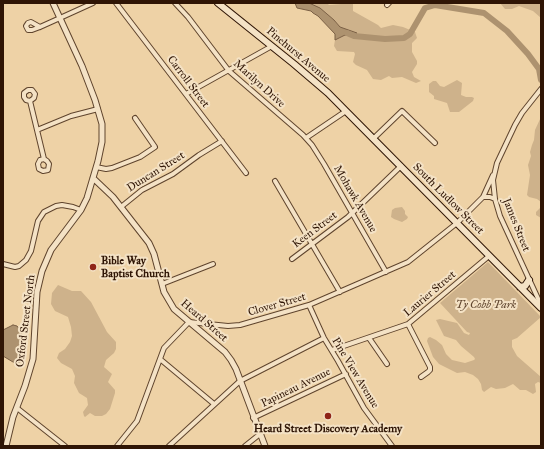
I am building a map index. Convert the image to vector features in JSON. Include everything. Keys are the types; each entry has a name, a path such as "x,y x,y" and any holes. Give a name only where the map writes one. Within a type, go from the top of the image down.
{"main road":[{"name":"Pinehurst Avenue","path":"218,3 316,82 360,126"},
{"name":"South Ludlow Street","path":"360,126 541,308"},
{"path":"520,287 525,286 529,280"}],"street":[{"name":"Oxford Street North","path":"6,446 10,426 33,359 37,292 42,271 51,250 87,198 101,149 102,133 98,109 82,66 54,3"},
{"path":"40,27 93,3"},
{"name":"Carroll Street","path":"116,3 246,173"},
{"name":"Marilyn Drive","path":"175,3 188,17 228,71 306,138"},
{"path":"186,94 272,46"},
{"name":"James Street","path":"541,89 517,121 495,169 493,184 495,199 504,225 541,305"},
{"path":"30,101 44,159"},
{"path":"37,130 71,116 98,109"},
{"path":"306,138 346,111"},
{"path":"373,139 402,111 435,143"},
{"path":"96,167 106,169 112,168 140,157 155,147 135,118"},
{"name":"Mohawk Avenue","path":"306,138 319,154 386,272"},
{"name":"Duncan Street","path":"121,207 142,190 173,174 199,155 222,141"},
{"name":"Keen Street","path":"292,258 352,213 401,166"},
{"name":"Clover Street","path":"189,322 228,326 309,305 386,272 414,258 457,223 483,197 495,169"},
{"name":"Heard Street","path":"93,178 105,188 149,243 154,254 162,284 174,309 228,356 236,369 265,446"},
{"path":"275,181 340,292"},
{"path":"483,197 495,199"},
{"path":"3,264 15,267 21,265 26,260 38,221 44,212 56,206 62,205 80,210"},
{"name":"Laurier Street","path":"332,350 408,324 489,256"},
{"path":"162,284 213,264"},
{"path":"534,290 541,290"},
{"name":"Pine View Avenue","path":"309,305 324,338 346,374 364,408 392,446"},
{"path":"117,446 137,421 164,348 189,322"},
{"path":"408,324 430,367 430,370 421,377"},
{"path":"169,446 240,381 324,338"},
{"path":"369,338 387,364"},
{"path":"160,360 214,404"},
{"name":"Papineau Avenue","path":"254,418 346,374"},
{"path":"16,408 65,446"},
{"path":"245,446 260,434"}],"green space":[{"path":"309,3 327,3 329,5 353,3 353,11 381,28 393,25 415,32 417,38 412,43 412,52 417,64 412,72 414,77 421,81 416,83 402,77 392,78 389,76 381,80 373,79 367,70 353,62 354,52 337,51 334,46 335,40 345,35 354,36"},
{"path":"500,3 541,4 541,18 533,11 519,6 512,9 505,9"},
{"path":"457,80 462,83 461,95 474,98 473,101 459,112 450,112 447,103 434,99 434,96 429,92 429,84 436,81 440,86 444,87"},
{"path":"541,117 541,202 527,195 530,175 528,165 531,156 530,152 534,140 535,130"},
{"path":"541,202 541,218 536,215 536,212 540,208"},
{"path":"402,207 408,217 402,222 391,217 392,210"},
{"name":"Ty Cobb Park","path":"488,262 541,317 517,338 512,340 512,347 517,356 541,377 541,383 538,382 535,384 536,392 533,394 526,390 520,390 513,384 505,388 496,389 491,387 484,392 478,379 473,375 465,372 457,373 439,364 433,357 427,341 430,337 436,340 442,345 446,354 452,360 465,363 475,359 456,340 444,336 436,320 440,319 457,323 464,333 469,335 470,333 467,332 440,303"},
{"path":"58,285 72,291 81,291 91,302 107,332 116,342 116,349 114,353 106,360 104,367 112,374 108,382 115,390 115,393 110,409 102,416 95,416 90,413 85,417 84,416 83,412 88,405 87,398 79,393 74,383 75,376 72,369 61,363 57,358 59,353 65,349 70,342 72,336 68,317 55,311 51,304 52,293"}],"shaded area":[{"path":"295,3 309,3 320,8 340,27 357,33 354,36 345,35 335,40 335,34 318,16 311,11 297,8"},
{"path":"13,325 17,326 21,331 23,342 22,361 18,363 13,362 3,356 3,330"}],"waterway":[{"path":"347,33 354,36 385,39 404,38 410,34 425,8 435,5 484,13 507,31 528,54 539,69 541,80"}],"place":[{"name":"Bible Way Baptist Church","path":"93,267"},
{"name":"Heard Street Discovery Academy","path":"328,416"}]}
